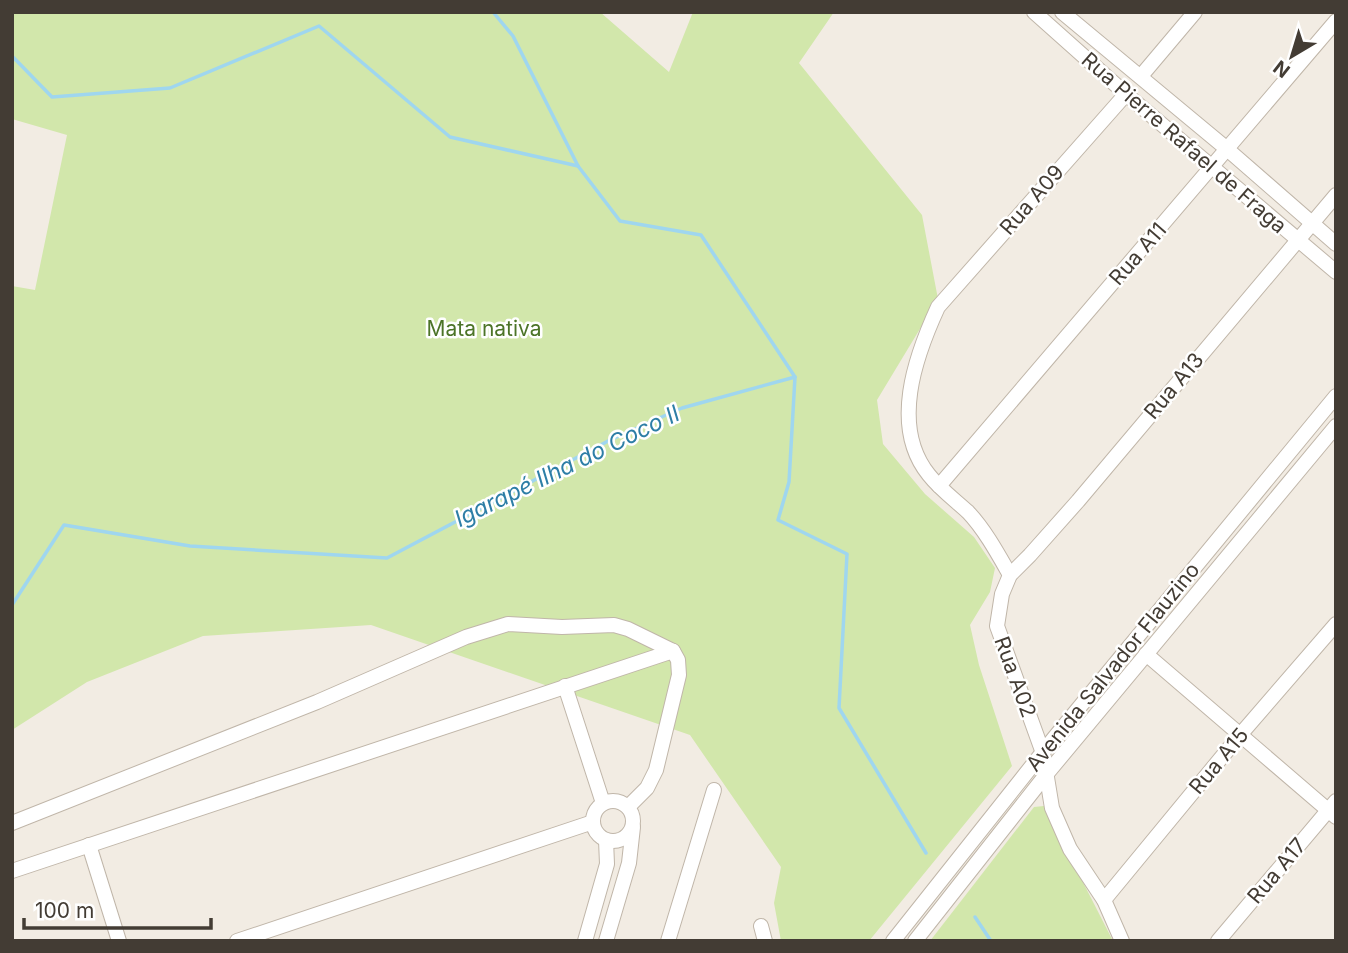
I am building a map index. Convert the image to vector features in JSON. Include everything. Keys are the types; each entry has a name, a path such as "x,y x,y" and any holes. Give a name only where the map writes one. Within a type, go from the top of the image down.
{"street":[{"name":"Rua Pierre Rafael de Fraga","path":"1062,12 1141,76 1336,244"},
{"path":"1141,76 1195,12"},
{"name":"Rua Pierre Rafael de Fraga","path":"1040,14 1126,94 1336,272"},
{"name":"Rua A11","path":"939,486 1336,21"},
{"name":"Rua A09","path":"939,486 923,467 915,448 908,405 922,343 938,307 1126,94"},
{"name":"Rua A13","path":"1010,575 1046,537 1336,195"},
{"name":"Avenida Salvador Flauzino","path":"893,941 1043,753 1336,396"},
{"name":"Avenida Salvador Flauzino","path":"915,941 1045,776 1336,426"},
{"path":"939,486 970,514 1010,575"},
{"name":"Rua A02","path":"1010,575 998,611 998,626 1043,753 1045,776 1059,827 1070,849 1104,900 1122,941"},
{"path":"12,823 317,702 466,637 508,624 562,627 614,625 673,651 678,660 679,675 656,770 647,788 628,807"},
{"name":"Rua A15","path":"1104,900 1336,624"},
{"path":"12,871 673,651"},
{"path":"1146,654 1240,735 1333,809"},
{"path":"565,687 603,803"},
{"path":"668,941 714,790"},
{"path":"606,941 629,863 634,819 628,807 616,800 603,803 595,811 593,822 597,833 606,840 620,840 631,832 633,826"},
{"name":"Rua A17","path":"1218,941 1333,809"},
{"path":"237,941 593,822"},
{"path":"585,941 607,864 606,840"},
{"path":"89,845 119,941"}],"green space":[{"name":"Mata nativa","path":"12,12 600,12 669,72 693,12 834,12 799,63 922,215 938,299 877,400 883,444 925,494 974,537 995,568 990,592 970,625 979,665 1012,766 869,941 781,941 774,903 781,867 690,735 371,625 203,636 87,682 12,730 12,286 35,290 67,135 12,119"},
{"path":"1044,806 1113,941 930,941 1034,807"}],"waterway":[{"path":"493,12 513,36 578,166 620,221 701,235 795,377"},
{"path":"12,56 52,97 170,88 319,26 450,137 578,166"},
{"name":"Igarapé Ilha do Coco II","path":"12,605 64,525 190,546 387,558 610,440 682,408 795,377 789,482 778,520 847,554 839,708 926,853"},
{"name":"Igarapé Ilha do Coco II","path":"975,917 991,941"}]}
